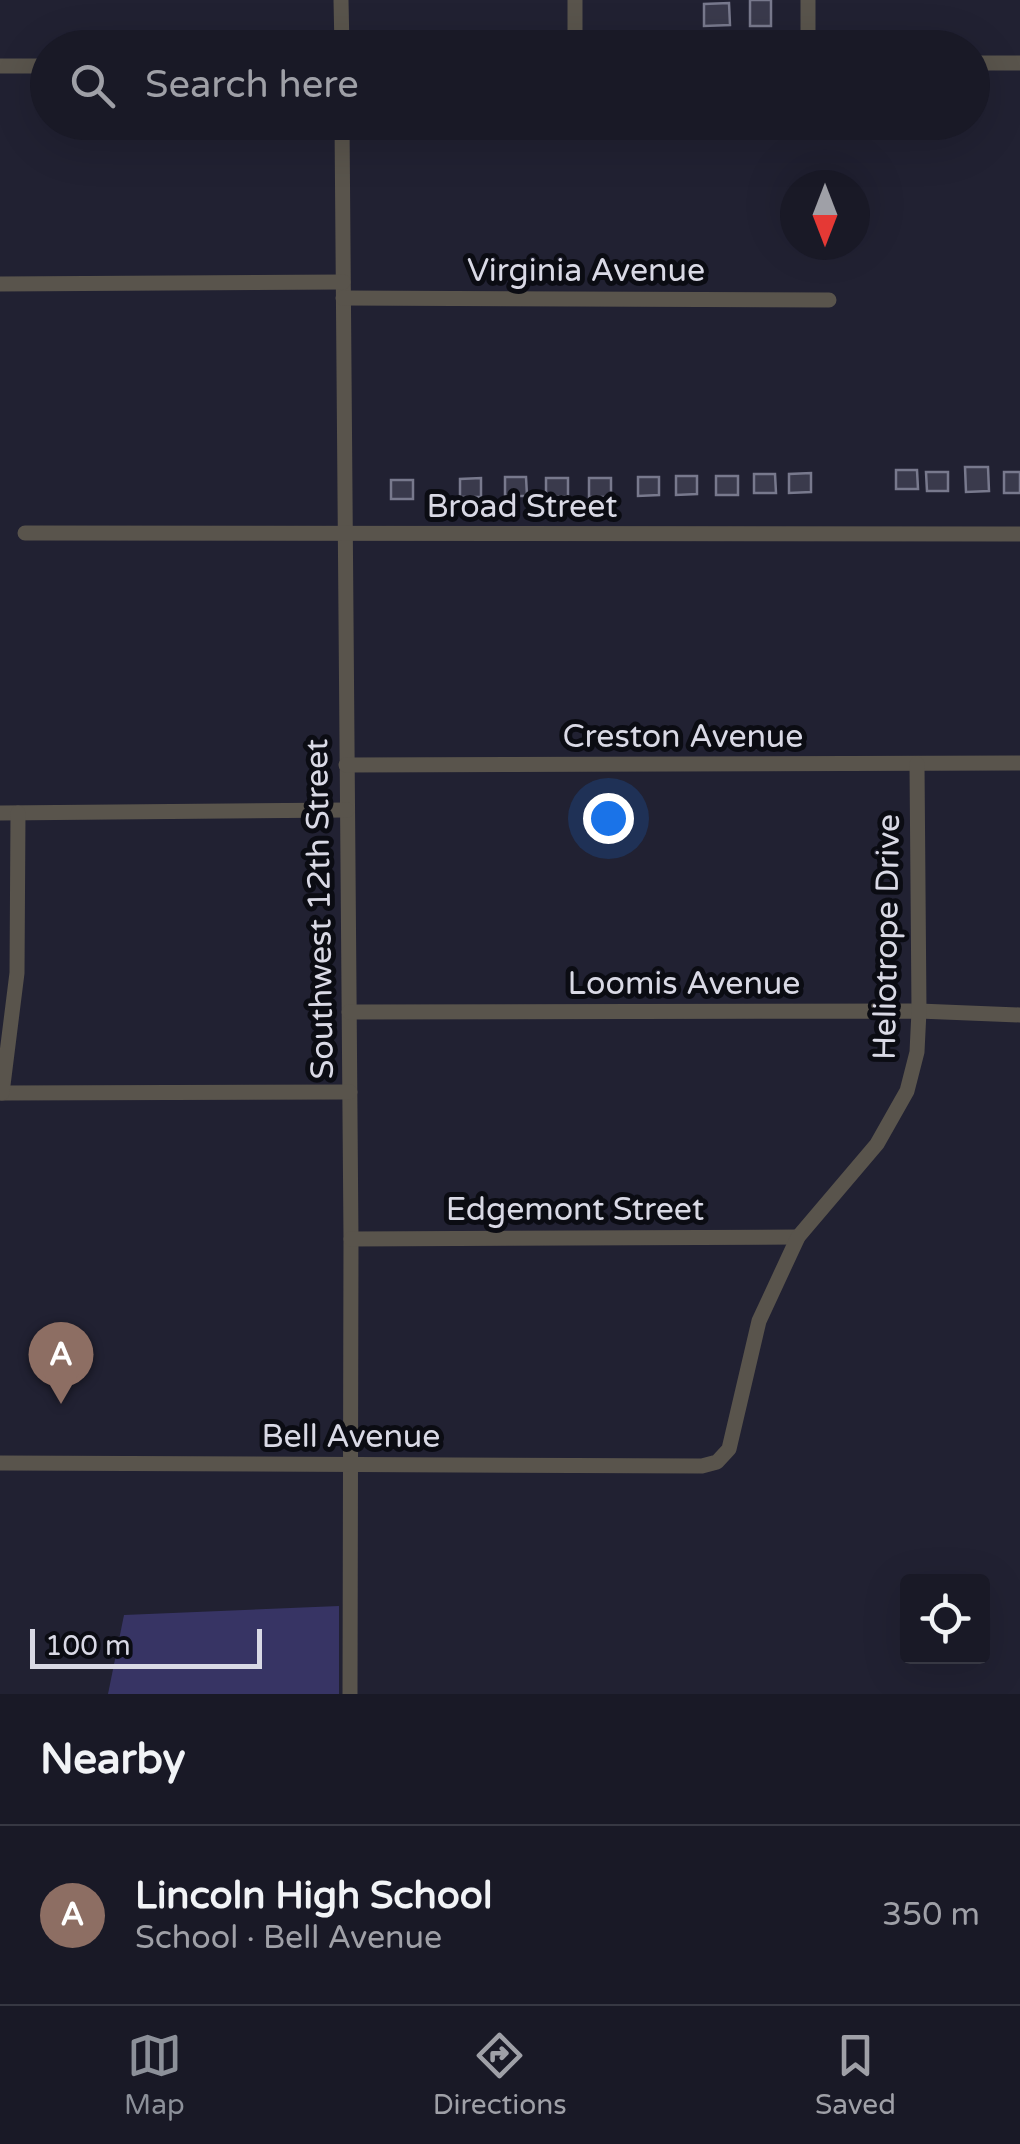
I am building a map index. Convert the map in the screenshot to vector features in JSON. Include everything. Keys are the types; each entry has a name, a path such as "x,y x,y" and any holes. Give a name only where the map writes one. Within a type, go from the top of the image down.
{"street":[{"path":"341,0 342,30"},
{"path":"575,0 576,30"},
{"path":"808,0 808,30"},
{"path":"990,63 1020,63"},
{"path":"0,66 30,66"},
{"name":"Southwest 12th Street","path":"342,140 351,1238 350,1694"},
{"name":"Virginia Avenue","path":"0,284 828,300"},
{"name":"Broad Street","path":"25,533 1020,534"},
{"name":"Heliotrope Drive","path":"702,1466 717,1462 729,1449 742,1377 759,1321 798,1237 877,1144 899,1110 917,1052 917,764"},
{"name":"Creston Avenue","path":"346,765 1020,764"},
{"path":"0,813 347,810"},
{"path":"18,813 16,973 1,1093 350,1092"},
{"name":"Loomis Avenue","path":"349,1012 919,1011 1020,1015"},
{"name":"Edgemont Street","path":"351,1238 798,1237"},
{"name":"Bell Avenue","path":"0,1463 702,1466"}],"shaded area":[{"path":"339,1606 339,1694 108,1694 124,1615"}],"building":[{"path":"750,0 771,0 771,26 750,26"},
{"path":"729,3 730,25 704,26 704,4"},
{"path":"965,467 988,467 989,491 966,492"},
{"path":"896,470 917,470 918,489 896,489"},
{"path":"926,472 948,472 948,491 927,491"},
{"path":"1004,472 1020,472 1020,493 1004,493"},
{"path":"811,473 811,492 789,493 789,474"},
{"path":"754,474 775,474 776,493 754,493"},
{"path":"676,476 697,476 697,494 676,495"},
{"path":"716,476 738,476 738,495 716,495"},
{"path":"505,477 526,477 527,496 505,496"},
{"path":"638,477 659,477 659,495 638,496"},
{"path":"481,478 481,497 460,497 460,479"},
{"path":"546,478 568,478 568,496 546,497"},
{"path":"589,478 611,478 611,497 589,497"},
{"path":"391,480 413,480 413,499 391,499"}],"place":[{"name":"Lincoln High School","path":"61,1404"}]}
